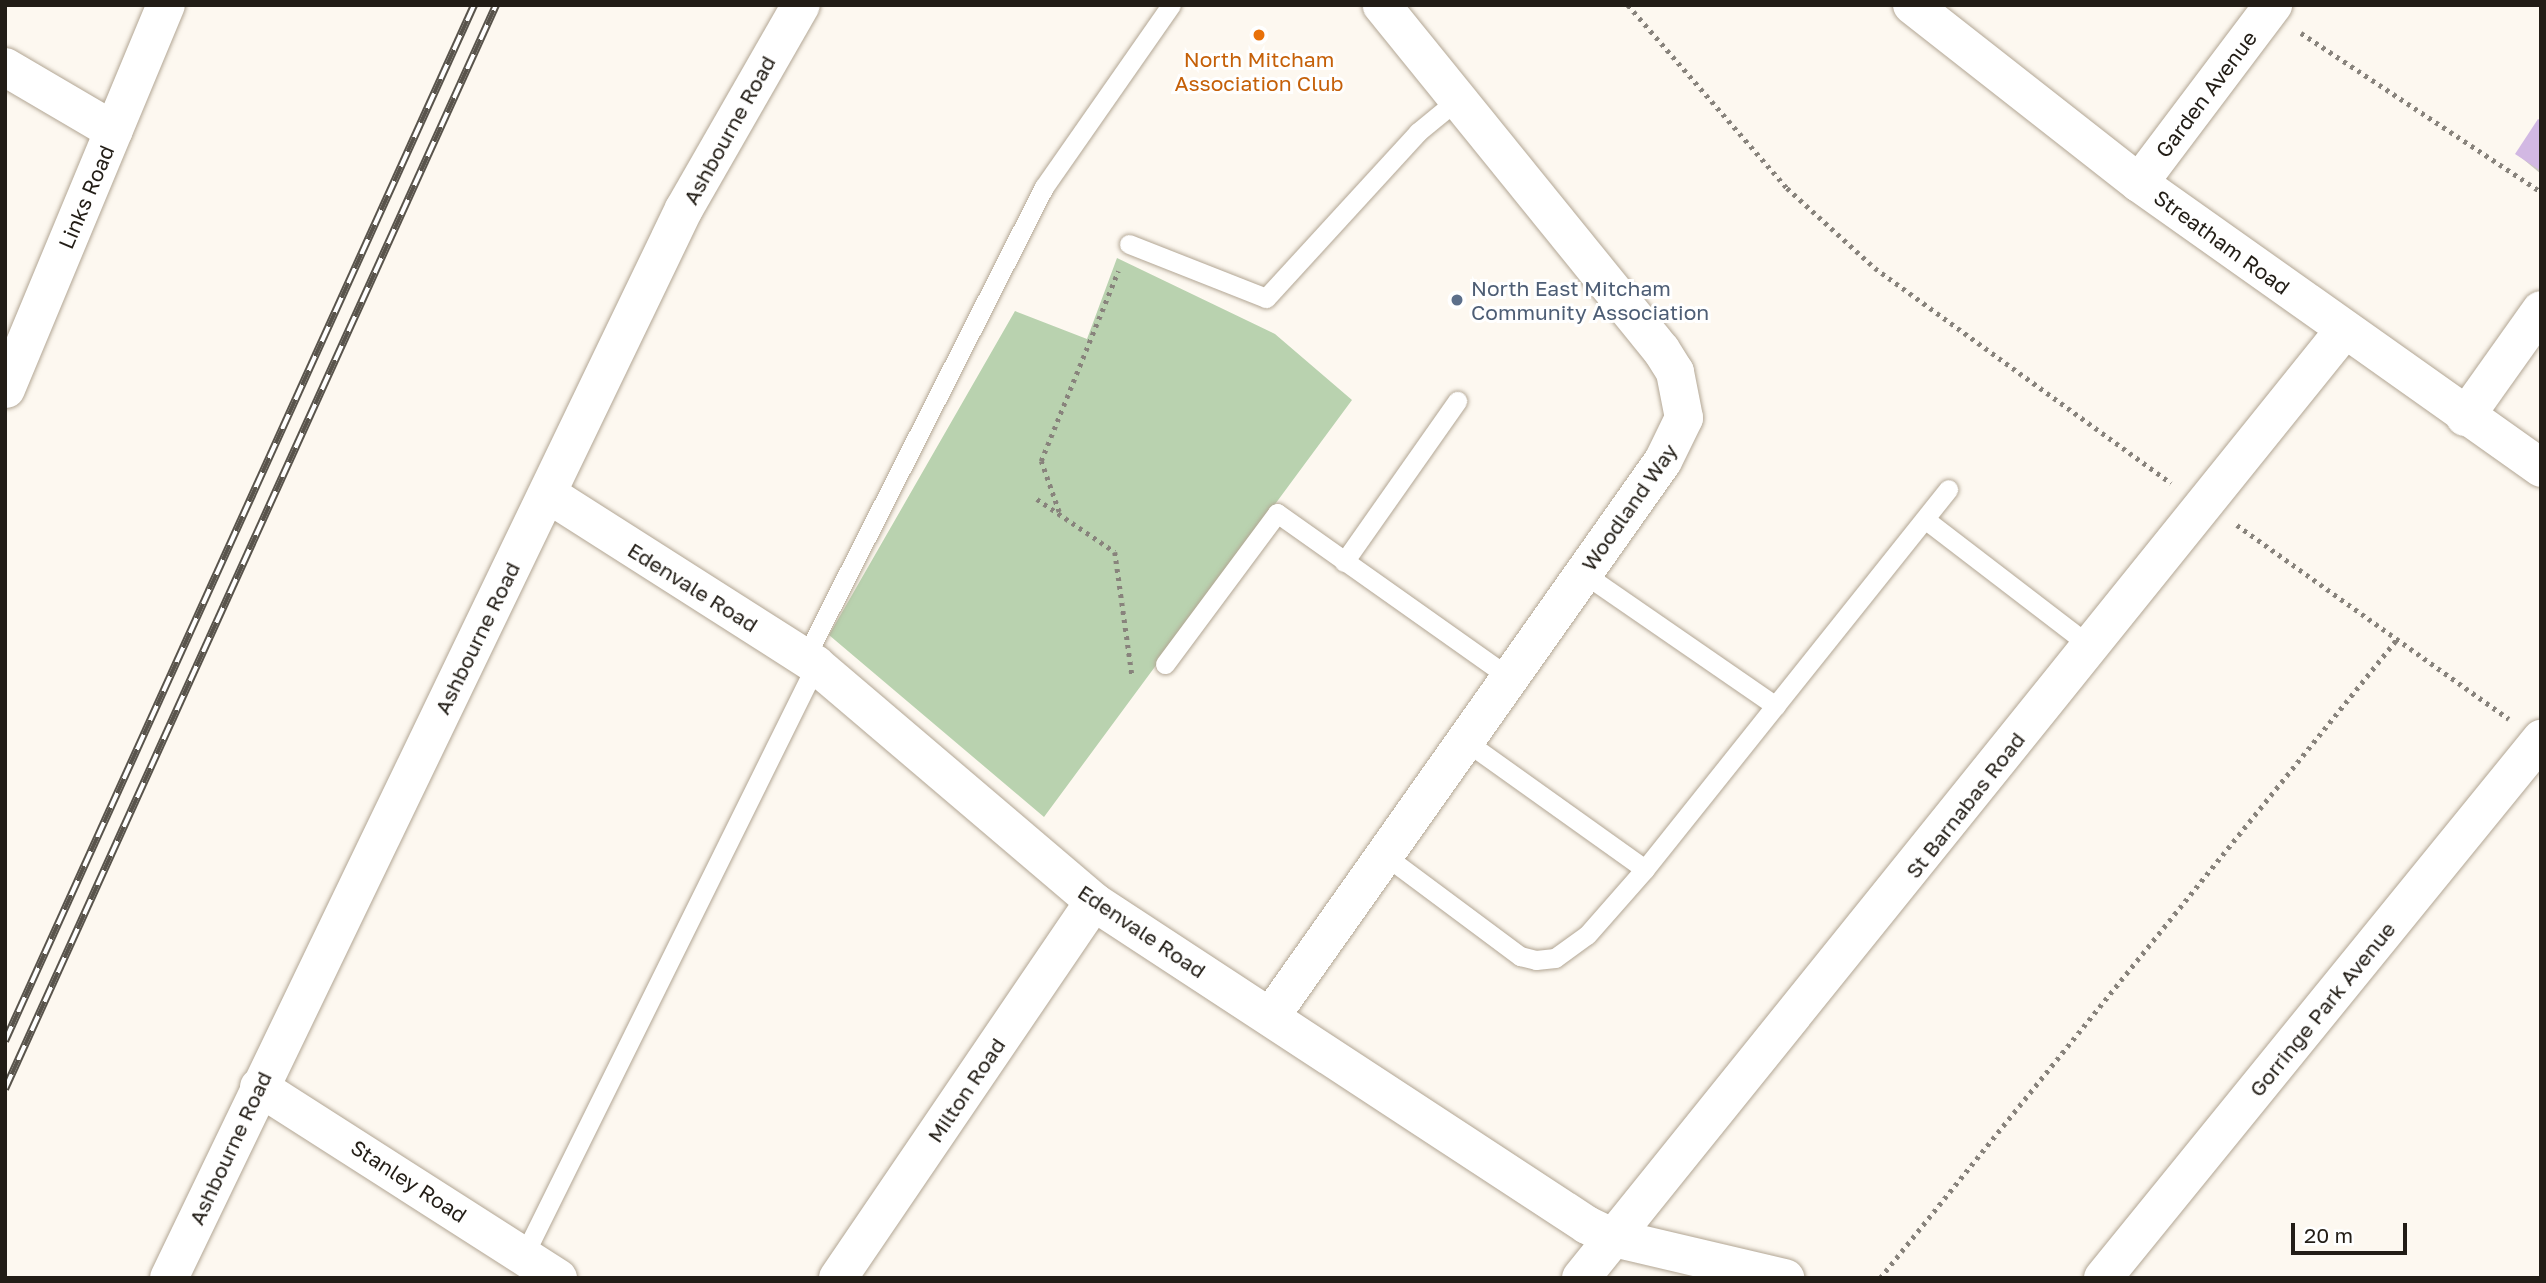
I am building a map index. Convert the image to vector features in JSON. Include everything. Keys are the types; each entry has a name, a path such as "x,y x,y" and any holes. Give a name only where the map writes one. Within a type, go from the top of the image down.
{"street":[{"name":"Links Road","path":"6,389 166,5"},
{"name":"Ashbourne Road","path":"169,1278 684,209 801,5"},
{"name":"Woodland Way","path":"1271,1016 1678,437 1684,418 1681,390 1661,350 1382,5"},
{"name":"Streatham Road","path":"1912,5 2139,183 2541,468"},
{"name":"Garden Avenue","path":"2139,183 2270,9"},
{"path":"5,67 114,131"},
{"path":"2465,416 2541,310"},
{"name":"St Barnabas Road","path":"1581,1278 2345,329"},
{"name":"Edenvale Road","path":"548,494 810,661 1094,902 1614,1238 1785,1278"},
{"name":"Gorringe Park Avenue","path":"2103,1278 2529,732"},
{"name":"Milton Road","path":"838,1278 1094,902"},
{"name":"Stanley Road","path":"259,1087 558,1278"}],"lane":[{"path":"524,1255 810,661 1044,187 1171,5"},
{"path":"1129,244 1266,298 1418,132 1457,100"},
{"path":"1344,562 1457,401"},
{"path":"1383,854 1520,956 1536,960 1555,958 1587,935 1645,869 1926,520 1948,489"},
{"path":"1165,664 1277,513 1509,677"},
{"path":"1926,520 2090,646"},
{"path":"1583,573 1776,706"},
{"path":"1464,740 1645,869"}],"path":[{"path":"1628,5 1787,188 1875,268 2529,732"},
{"path":"2270,9 2409,99 2541,192"},
{"path":"1059,512 1041,461 1129,244"},
{"path":"1037,499 1108,542 1120,562 1132,675"},
{"path":"1880,1278 2397,639"}],"green space":[{"path":"1117,258 1275,334 1352,400 1044,817 829,635 1015,311 1087,339"}],"building":[{"path":"2538,119 2541,121 2541,171 2515,154"}],"railway":[{"path":"5,1041 474,5"},
{"path":"5,1089 496,5"}],"place":[{"name":"North Mitcham Association Club","path":"1259,35"},
{"name":"North East Mitcham Community Association","path":"1457,300"}]}
